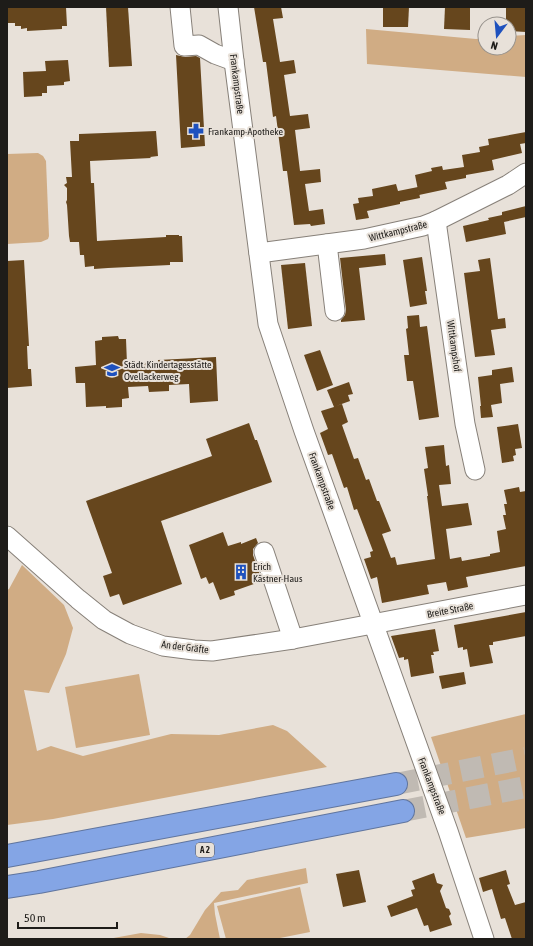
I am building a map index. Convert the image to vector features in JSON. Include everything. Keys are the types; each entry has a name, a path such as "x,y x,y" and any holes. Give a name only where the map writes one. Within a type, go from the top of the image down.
{"highway":[{"path":"7,856 396,784"},
{"name":"A 2","path":"7,887 403,811"}],"street":[{"path":"180,7 184,46 199,45 215,54 234,61"},
{"name":"Frankampstraße","path":"228,7 268,324 304,431 448,831 484,939"},
{"name":"Wittkampstraße","path":"259,253 364,239 423,226 508,185 526,173"},
{"name":"Wittkampshof","path":"436,221 465,424 475,470"},
{"path":"327,244 335,312"},
{"name":"An der Gräfte","path":"7,536 104,620 130,634 163,646 212,651 293,639 373,624"},
{"path":"264,552 293,639"},
{"name":"Breite Straße","path":"373,624 526,595"}],"shaded area":[{"path":"366,29 477,39 477,56 517,56 517,36 526,35 526,77 367,64"},
{"path":"38,153 43,156 46,161 48,239 41,242 7,244 7,154"},
{"path":"22,565 64,605 73,628 66,654 49,693 24,690 37,751 51,746 83,756 171,734 219,735 273,725 287,731 327,767 53,819 7,825 7,590 9,589"},
{"path":"139,674 150,735 76,748 65,687"},
{"path":"526,714 526,828 466,838 431,737"},
{"path":"306,868 308,883 214,903 220,939 185,939 190,935 205,910 221,892 238,890 247,880"},
{"path":"300,887 310,932 275,939 226,939 217,906"},
{"path":"141,933 160,935 172,939 108,939"}],"building":[{"path":"7,7 66,7 67,26 62,26 62,29 27,31 27,28 21,29 21,26 15,26 15,23 7,23"},
{"path":"106,7 128,7 132,66 109,67"},
{"path":"254,7 281,7 283,18 273,19 280,62 294,60 296,73 284,75 290,116 308,114 310,128 295,130 300,171 320,169 321,182 305,184 309,211 323,209 325,224 311,226 310,224 294,225 287,171 283,171 276,116 273,117 266,62 263,62"},
{"path":"383,7 409,7 408,27 383,27"},
{"path":"445,7 470,7 470,30 444,29"},
{"path":"506,7 526,7 526,32 517,31 517,16 506,16"},
{"path":"176,55 185,57 196,56 200,58 205,146 181,148"},
{"path":"68,60 70,81 64,82 64,85 47,86 47,93 42,93 42,96 24,97 23,72 46,71 45,61"},
{"path":"156,131 158,156 150,157 151,158 90,161 91,183 94,183 97,241 179,235 182,236 183,262 170,262 170,265 94,269 94,266 85,267 84,255 80,255 79,242 70,242 69,236 66,202 67,188 64,185 67,183 66,177 72,177 70,141 79,141 79,134"},
{"path":"526,132 526,143 520,144 522,153 492,160 494,170 466,175 466,178 445,182 447,189 419,195 415,175 432,171 431,168 442,166 443,170 464,167 462,155 480,152 479,147 489,145 488,139"},
{"path":"396,184 398,191 418,187 420,198 367,211 369,218 356,220 353,204 359,203 358,198 373,196 372,189"},
{"path":"526,206 526,217 504,222 506,234 466,242 463,226 489,220 488,218 502,215 502,212"},
{"path":"385,254 386,265 359,268 365,320 341,322 346,310 340,258"},
{"path":"422,257 427,291 425,291 427,304 410,307 403,260"},
{"path":"490,258 498,319 505,318 506,328 491,330 495,355 475,357 464,273 480,271 478,260"},
{"path":"24,260 29,346 27,346 28,369 31,369 32,386 7,388 7,261"},
{"path":"305,263 312,326 288,329 281,265"},
{"path":"419,315 420,327 427,326 439,417 419,420 413,381 407,381 404,355 409,355 406,329 408,328 407,316"},
{"path":"118,336 119,339 126,339 127,364 158,362 158,360 216,357 218,401 190,403 189,384 169,385 169,391 149,392 148,386 128,387 129,398 122,399 122,407 86,407 85,383 76,383 75,367 96,365 95,341 102,340 102,337"},
{"path":"320,350 333,385 317,391 304,355"},
{"path":"512,367 514,382 500,384 502,403 491,405 493,417 481,418 478,377 492,375 492,370"},
{"path":"349,382 353,394 348,395 350,401 336,406 342,404 348,422 342,425 354,459 358,458 366,480 369,479 377,501 379,501 391,531 382,534 391,558 395,557 397,565 435,559 424,469 428,468 425,447 444,445 446,466 449,465 451,484 439,485 442,506 468,503 472,525 446,529 450,559 461,557 462,561 490,556 490,554 500,552 497,531 506,529 503,515 506,515 504,504 507,504 504,490 519,487 520,492 526,491 526,566 466,577 468,587 448,591 446,582 427,585 429,594 382,603 377,577 371,579 364,559 371,557 370,552 373,551 357,509 354,510 347,487 344,488 332,454 328,455 320,433 328,429 321,411 334,407 327,390"},
{"path":"249,423 255,440 257,440 272,482 161,521 182,584 123,605 119,594 110,597 103,576 112,573 86,501 212,456 206,439"},
{"path":"518,424 522,448 515,449 516,455 513,456 514,461 502,463 497,427"},
{"path":"223,532 228,546 241,542 241,544 256,538 258,543 253,549 253,555 262,581 234,591 235,595 220,600 213,582 209,584 206,577 201,579 189,545"},
{"path":"526,612 526,636 493,642 493,645 489,645 493,663 470,667 467,649 463,650 463,647 458,648 454,625"},
{"path":"435,629 439,651 433,652 434,655 431,655 434,673 411,677 408,659 404,660 404,657 399,658 391,636"},
{"path":"464,672 466,684 442,689 439,676"},
{"path":"359,870 366,902 343,907 336,874"},
{"path":"506,870 510,884 507,885 515,905 526,902 526,939 512,939 505,918 501,919 492,889 483,892 479,878"},
{"path":"434,873 437,883 443,885 440,891 446,908 449,909 451,914 449,916 452,925 430,932 428,925 424,926 417,908 391,917 387,906 413,896 411,890 415,889 412,881"}],"tunnel":[{"path":"396,784 526,758"},
{"path":"403,811 526,787"}],"place":[{"name":"Frankamp-Apotheke","path":"196,131"},
{"name":"Städt. Kindertagesstätte Ovellackerweg","path":"112,370"},
{"name":"Erich Kästner-Haus","path":"241,572"}]}
